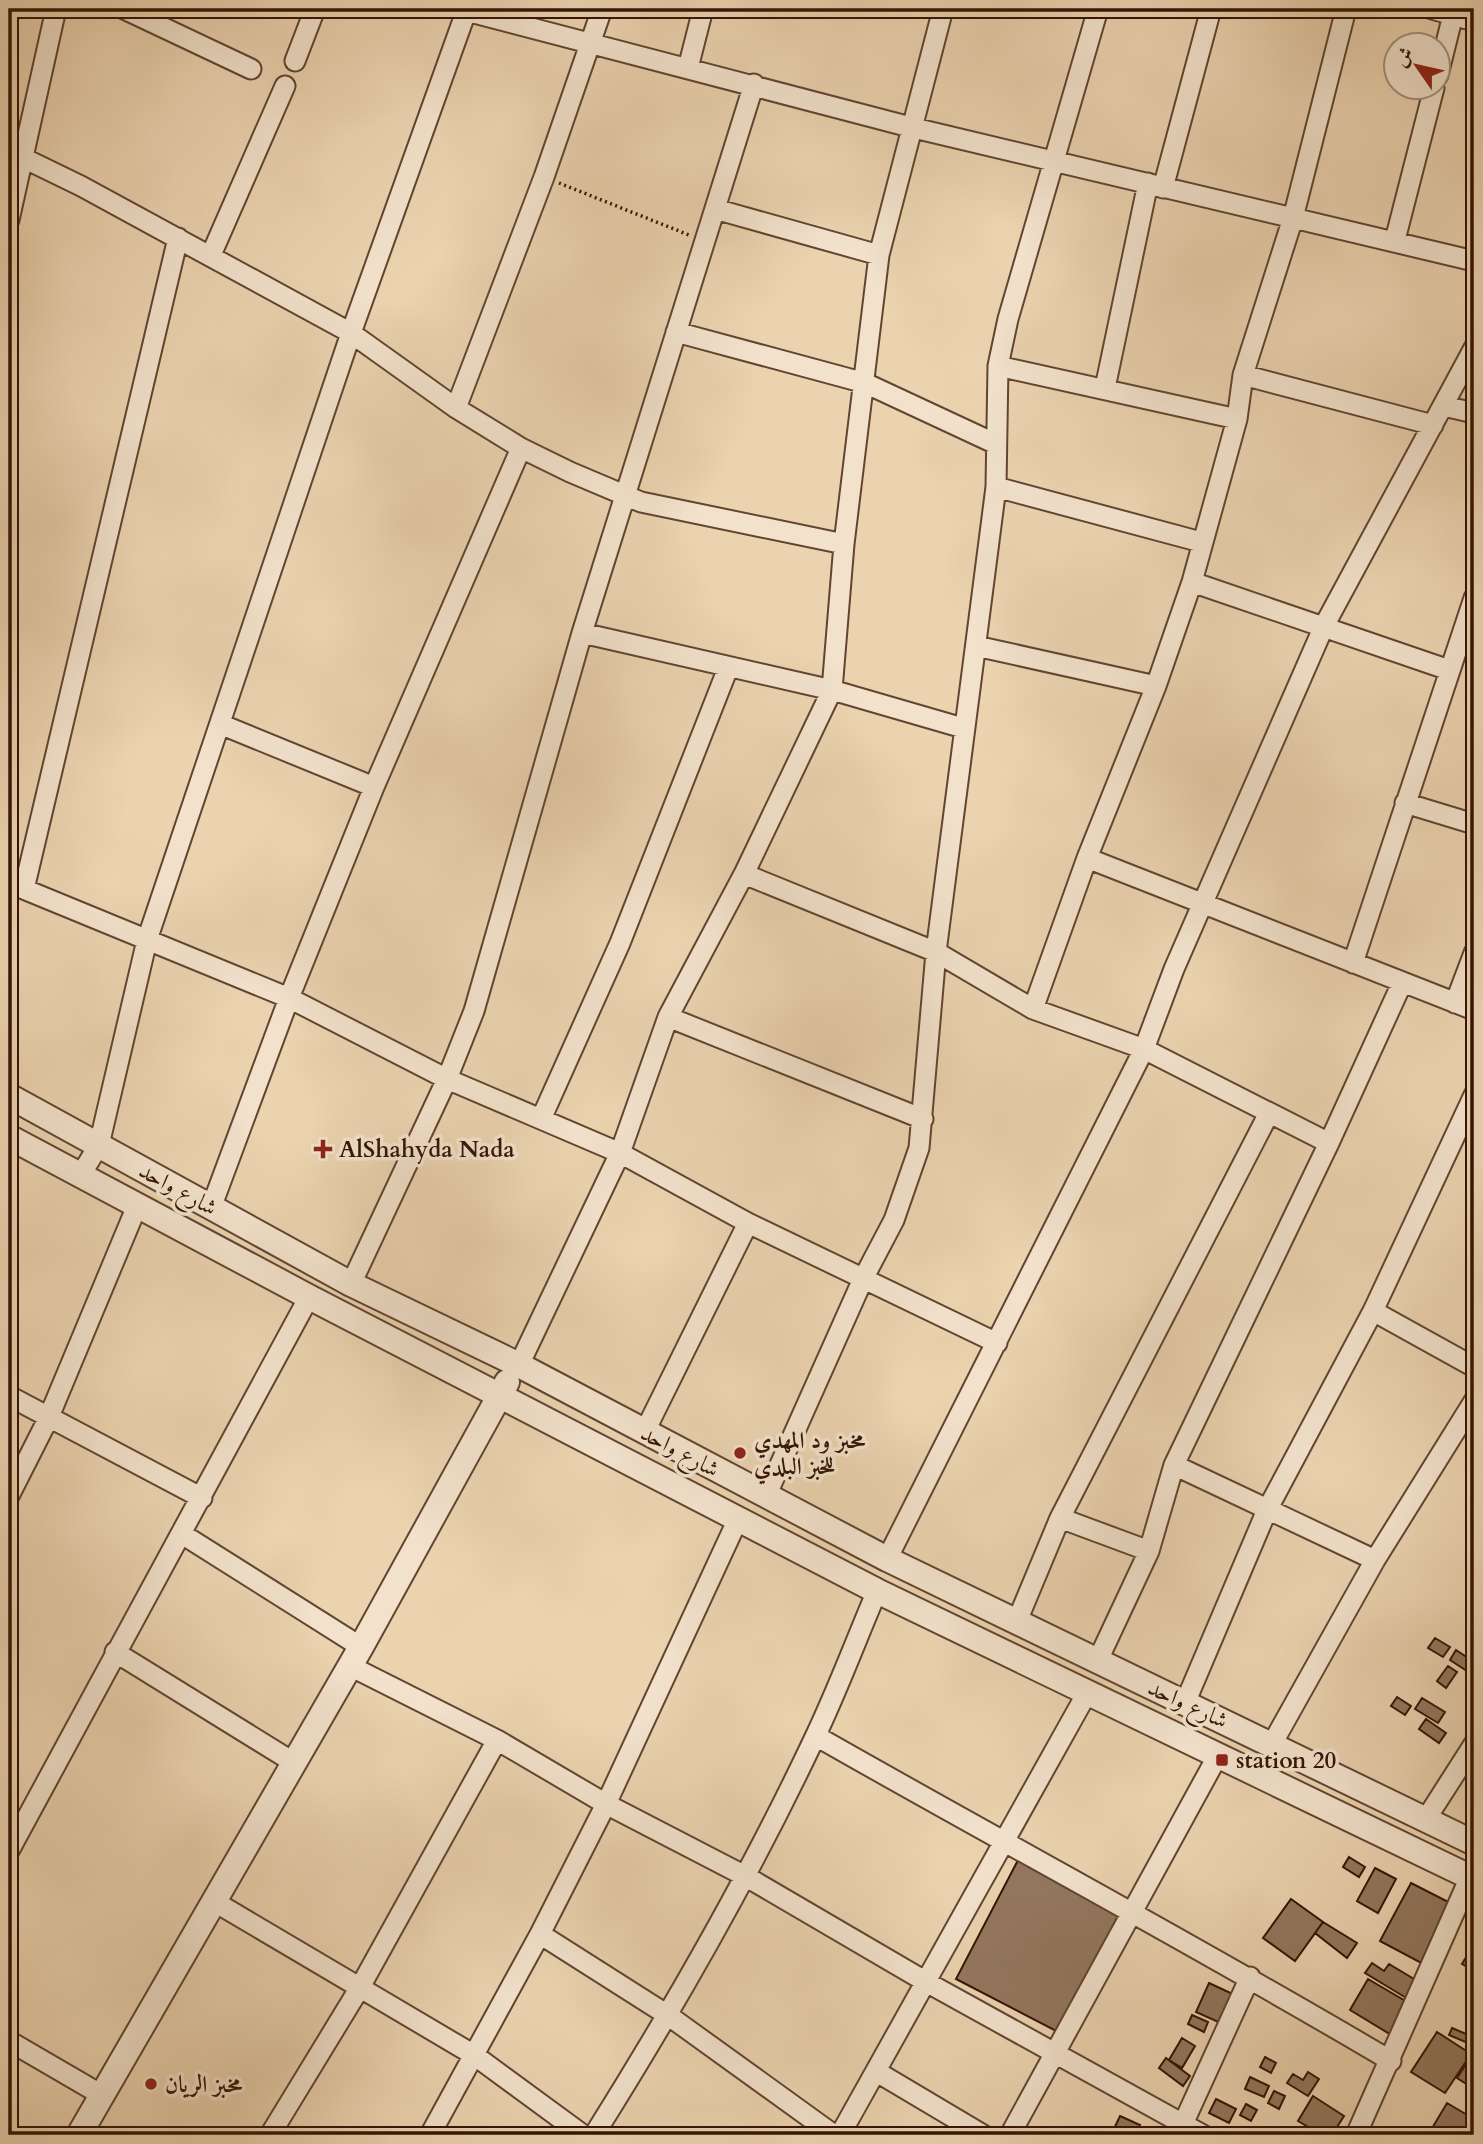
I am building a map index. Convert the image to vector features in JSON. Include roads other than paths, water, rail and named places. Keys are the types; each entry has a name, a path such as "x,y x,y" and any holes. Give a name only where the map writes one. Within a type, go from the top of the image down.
{"street":[{"path":"9,220 16,155 56,9"},
{"path":"124,9 251,69"},
{"path":"295,61 315,9"},
{"path":"456,408 544,177 603,9"},
{"path":"688,68 703,9"},
{"path":"79,2135 100,2094 215,1902 229,1872 356,1656 497,1394 519,1365 620,1153 668,1017 744,874 832,690 844,544 879,255 943,9"},
{"path":"766,1496 910,1180 923,1119 936,952 996,487 998,366 1008,320 1098,9"},
{"path":"1105,388 1156,185 1211,9"},
{"path":"1033,1009 1087,858 1156,686 1192,582 1237,419 1243,375 1293,218 1346,9"},
{"path":"1432,9 1474,20"},
{"path":"80,1176 99,1145 147,940 351,333 464,10 591,46 754,84 914,128 1395,240 1474,261"},
{"path":"1448,32 1453,15"},
{"path":"351,1284 447,1079 474,1011 582,633 754,84"},
{"path":"211,255 285,86"},
{"path":"1395,240 1430,102"},
{"path":"16,155 211,255 351,333 456,408 521,448 624,497 844,544"},
{"path":"715,209 879,255"},
{"path":"178,238 16,886 289,998 447,1079 620,1153 748,1223 997,1343"},
{"path":"676,332 865,383 996,444"},
{"path":"887,1559 1144,1049 1324,626 1474,348"},
{"path":"998,366 1237,419"},
{"path":"1243,375 1433,425"},
{"path":"1444,406 1474,413"},
{"path":"211,1208 289,998 374,787 521,448"},
{"path":"996,487 1201,542"},
{"path":"1192,582 1449,670"},
{"path":"1353,963 1474,598"},
{"path":"582,633 832,690 963,728"},
{"path":"976,646 1156,686"},
{"path":"541,1119 620,943 728,668"},
{"path":"220,724 374,787"},
{"path":"1405,803 1474,824"},
{"path":"1087,858 1474,1010"},
{"path":"744,874 936,952 1033,1009 1144,1049 1268,1115 1329,1143"},
{"path":"1455,1003 1474,953"},
{"path":"1097,1662 1149,1551 1174,1465 1329,1143 1402,983"},
{"path":"668,1017 923,1119"},
{"path":"1185,1703 1267,1510 1373,1311 1474,1095"},
{"name":"شارع واحد","path":"9,1096 351,1284 519,1365 887,1559 1474,1843"},
{"path":"1017,1621 1060,1518 1268,1115"},
{"name":"شارع واحد","path":"9,1137 309,1297 877,1591 1472,1878"},
{"path":"9,1496 48,1419 137,1206"},
{"path":"644,1433 748,1223"},
{"path":"9,1852 115,1651 202,1498 309,1297"},
{"path":"1373,1311 1474,1367"},
{"path":"9,1396 48,1419 202,1498"},
{"path":"1272,1744 1375,1560 1474,1401"},
{"path":"1174,1465 1375,1560"},
{"path":"1060,1518 1149,1551"},
{"path":"430,2135 540,1934 606,1804 738,1519"},
{"path":"182,1534 356,1656 497,1740 606,1804 745,1877 928,1983 1203,2135"},
{"path":"594,2135 669,2016 745,1877 816,1736 877,1591"},
{"path":"115,1651 293,1762"},
{"path":"840,2135 928,1983 1087,1693"},
{"path":"816,1736 1005,1844 1133,1911 1391,2061"},
{"path":"270,2135 359,1989 497,1740"},
{"path":"1426,1819 1474,1744"},
{"path":"1010,2135 1217,1757"},
{"path":"1356,2135 1472,1878"},
{"path":"215,1902 474,2055 583,2135"},
{"path":"540,1934 669,2016 834,2135"},
{"path":"1183,2124 1250,1978"},
{"path":"9,2041 100,2094"},
{"path":"877,2072 983,2135"}],"place":[{"name":"AlShahyda Nada","path":"323,1149"},
{"name":"مخبز ود المهدي للخبز البلدي","path":"740,1453"},
{"name":"station 20","path":"1222,1760"},
{"name":"مخبز الريان","path":"151,2084"}]}
